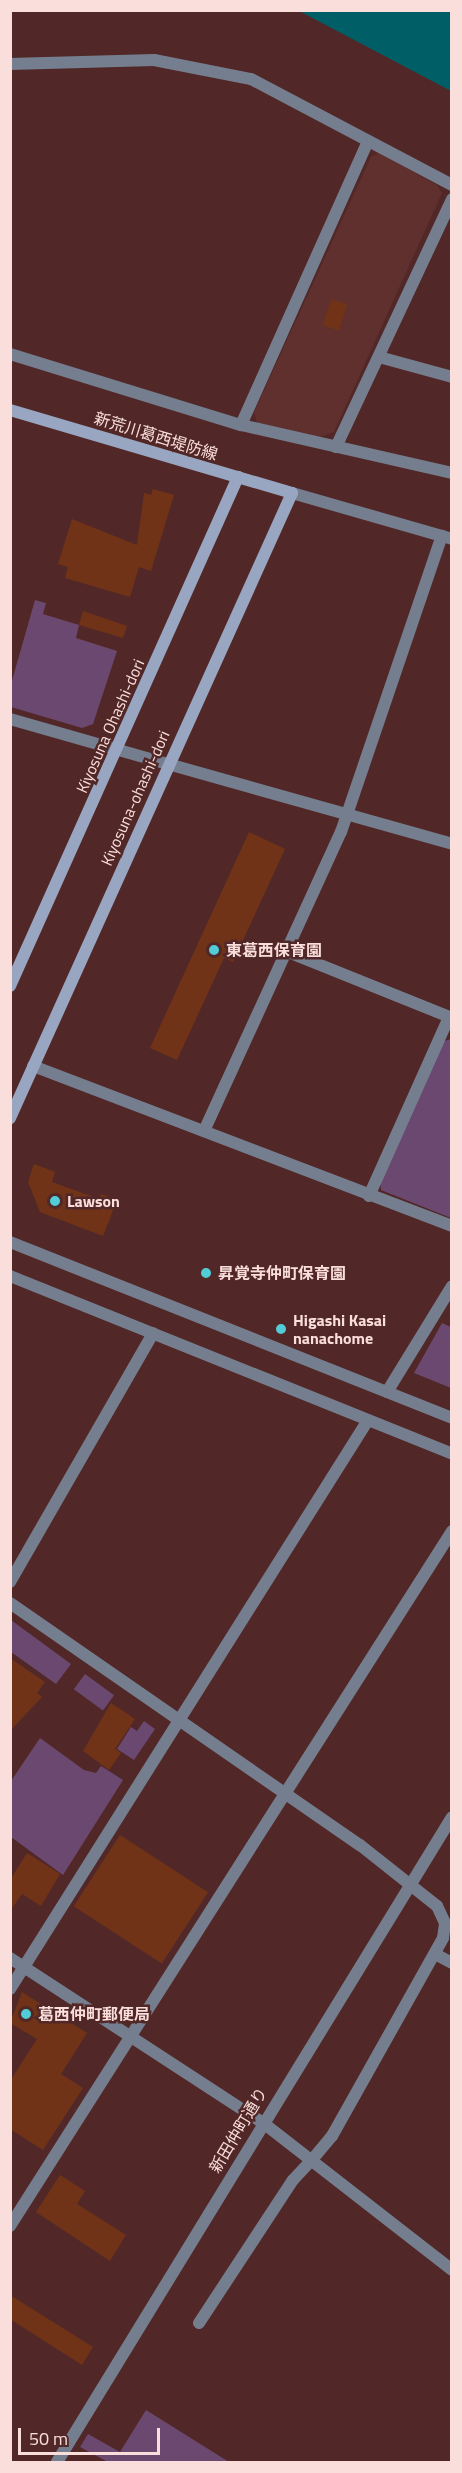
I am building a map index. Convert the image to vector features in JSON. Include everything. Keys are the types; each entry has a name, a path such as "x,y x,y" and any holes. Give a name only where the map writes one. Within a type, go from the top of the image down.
{"main road":[{"name":"新荒川葛西堤防線","path":"10,410 292,493"},
{"name":"Kiyosuna Ohashi-dori","path":"10,986 238,477"},
{"name":"Kiyosuna-ohashi-dori","path":"10,1118 292,493"}],"street":[{"path":"10,63 102,58 206,68 251,79 452,185"},
{"path":"241,425 368,141"},
{"path":"336,447 452,200"},
{"path":"10,354 241,425 452,473"},
{"path":"379,357 452,377"},
{"path":"204,1131 288,952 347,815 447,538 292,493"},
{"path":"10,719 452,844"},
{"path":"288,952 450,1017 369,1196"},
{"path":"33,1066 452,1226"},
{"path":"10,1242 452,1418"},
{"path":"10,1276 452,1454"},
{"path":"387,1392 452,1286"},
{"path":"10,1582 153,1333"},
{"path":"10,1989 368,1420"},
{"path":"10,2226 452,1531"},
{"path":"10,1603 411,1880 445,1923 437,1955 332,2136 293,2180 199,2323"},
{"name":"新田仲町通り","path":"57,2463 262,2122 452,1817"},
{"path":"437,1955 452,1963"},
{"path":"10,1958 262,2122 452,2270"}],"shaded area":[{"path":"379,153 437,185 442,193 334,432 320,437 257,423 254,412 371,157"},
{"path":"35,600 46,603 43,614 79,625 76,638 117,651 93,724 82,728 11,707 11,684"},
{"path":"451,1039 451,1218 381,1190 380,1178 441,1042"},
{"path":"442,1323 451,1327 451,1388 414,1373"},
{"path":"11,1620 71,1664 56,1684 11,1652"},
{"path":"85,1674 114,1695 103,1711 74,1689"},
{"path":"144,1721 155,1729 134,1760 117,1749 131,1727 137,1731"},
{"path":"40,1738 84,1770 96,1773 101,1766 123,1780 63,1875 11,1837 11,1781"},
{"path":"146,2410 229,2462 108,2462 80,2447 88,2434 120,2452"}],"water":[{"path":"297,11 451,11 451,91 303,13"}],"building":[{"path":"331,299 347,304 339,331 323,326"},
{"path":"153,489 174,495 151,571 139,567 130,597 65,578 68,567 58,564 72,519 137,545 144,493 151,495"},
{"path":"83,611 127,626 123,638 79,625"},
{"path":"249,832 285,849 233,962 224,958 177,1060 150,1048"},
{"path":"34,1164 55,1172 52,1182 99,1199 101,1194 117,1200 103,1236 40,1212 28,1182"},
{"path":"10,1658 45,1682 37,1693 42,1697 10,1731"},
{"path":"111,1703 135,1719 115,1749 121,1753 109,1770 83,1751"},
{"path":"120,1835 208,1892 162,1963 74,1906"},
{"path":"27,1853 60,1874 41,1906 22,1894 10,1911 10,1880"},
{"path":"22,1992 87,2033 61,2074 83,2088 43,2150 10,2129 10,2081 37,2039 10,2023"},
{"path":"60,2175 85,2191 77,2204 126,2235 110,2261 36,2212"},
{"path":"10,2295 93,2347 82,2365 10,2319"}],"place":[{"name":"東葛西保育園","path":"214,950"},
{"name":"Lawson","path":"55,1201"},
{"name":"昇覚寺仲町保育園","path":"206,1273"},
{"name":"Higashi Kasai nanachome","path":"281,1329"},
{"name":"葛西仲町郵便局","path":"26,2014"}]}
